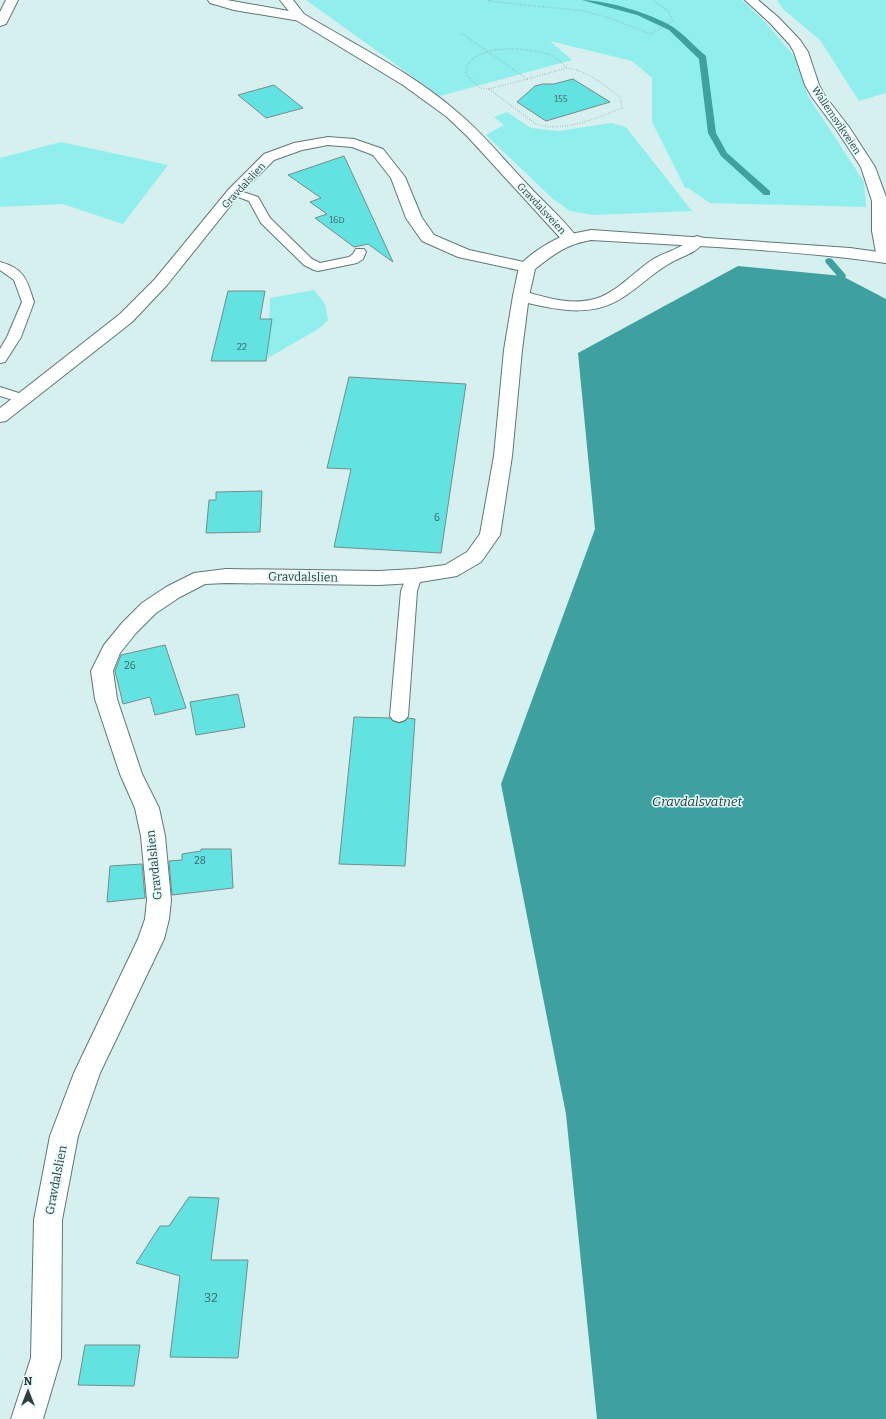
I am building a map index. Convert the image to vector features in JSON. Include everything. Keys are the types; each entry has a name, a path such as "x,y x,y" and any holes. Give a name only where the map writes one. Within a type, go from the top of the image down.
{"street":[{"path":"0,22 12,0"},
{"name":"Gravdalsveien","path":"214,0 234,6 300,17"},
{"name":"Gravdalsveien","path":"286,0 300,17 443,106 484,145 523,189 557,222 570,239 592,235 697,241 850,253 885,258"},
{"name":"Wallemsvikveien","path":"751,0 775,21 795,43 801,52 812,85 819,97 844,130 868,167 880,201 885,258"},
{"name":"Gravdalslien","path":"0,417 126,318 161,282 234,192 269,157 299,146 328,141 354,143 378,152 398,177 414,218 428,238 464,254 527,267 513,350 503,456 490,535 474,557 450,571 414,576 378,578 226,576 201,578 173,592 149,608 129,628 111,650 102,671 106,699 131,774 147,808 153,836 159,900 157,919 151,939 87,1073 64,1136 48,1220 46,1358 27,1419"},
{"path":"527,267 546,252 570,239"},
{"path":"521,296 568,307 589,306 613,298 664,259 691,249 697,241"}],"lane":[{"path":"234,192 254,199 265,220 308,262 318,267 354,260 359,256 360,252"},
{"path":"0,266 20,278 28,302 14,336 0,359"},
{"path":"0,391 23,399"},
{"path":"399,716 409,591 414,576"}],"path":[{"path":"490,0 488,1 584,11 609,18 651,34 668,26 673,21 673,16 653,0"},
{"path":"461,33 527,79"},
{"path":"489,89 537,125 556,128 622,108 620,97 593,77 578,69 567,68 489,89 480,88 466,74 468,64 477,56 496,50 546,53 555,57 567,68"}],"shaded area":[{"path":"306,0 742,0 764,21 795,57 808,96 864,182 866,207 710,203 688,188 685,188 652,122 652,78 632,61 550,41 572,60 440,96"},
{"path":"777,0 886,0 886,93 859,101 820,40 783,9"},
{"path":"507,112 531,128 559,131 611,123 626,127 692,211 593,215 570,211 552,198 486,135 504,125 494,117"},
{"path":"61,142 168,165 123,224 63,204 0,207 0,158"},
{"path":"314,290 325,304 328,320 320,328 268,358 270,298"}],"water":[{"name":"Gravdalsvatnet","path":"738,266 842,276 886,299 886,1419 597,1419 566,1114 501,784 595,529 578,353"}],"building":[{"path":"573,79 610,102 546,121 517,102 535,86 554,84"},
{"path":"274,85 303,108 266,118 238,95"},
{"path":"344,156 393,262 368,244 354,247 315,218 327,214 310,202 321,198 288,175"},
{"path":"228,291 265,291 260,319 272,319 266,361 211,361"},
{"path":"349,377 466,384 441,553 334,547 351,469 327,468"},
{"path":"262,491 260,532 206,533 209,500 216,500 216,492"},
{"path":"165,645 186,708 155,715 150,697 123,704 115,671 121,655"},
{"path":"238,694 245,727 196,735 190,702"},
{"path":"354,717 390,718 399,723 408,718 415,719 405,866 339,864"},
{"path":"201,849 231,849 233,888 172,895 169,861 182,860 182,854 201,851"},
{"path":"142,864 145,898 107,902 110,866"},
{"path":"189,1197 219,1198 211,1260 248,1260 238,1358 170,1357 180,1276 136,1263 160,1226 169,1226"},
{"path":"85,1345 140,1345 134,1386 78,1385"}],"waterway":[{"path":"585,0 639,14 671,29 703,58 712,133 724,154 767,193"},
{"path":"829,261 842,276"}]}
